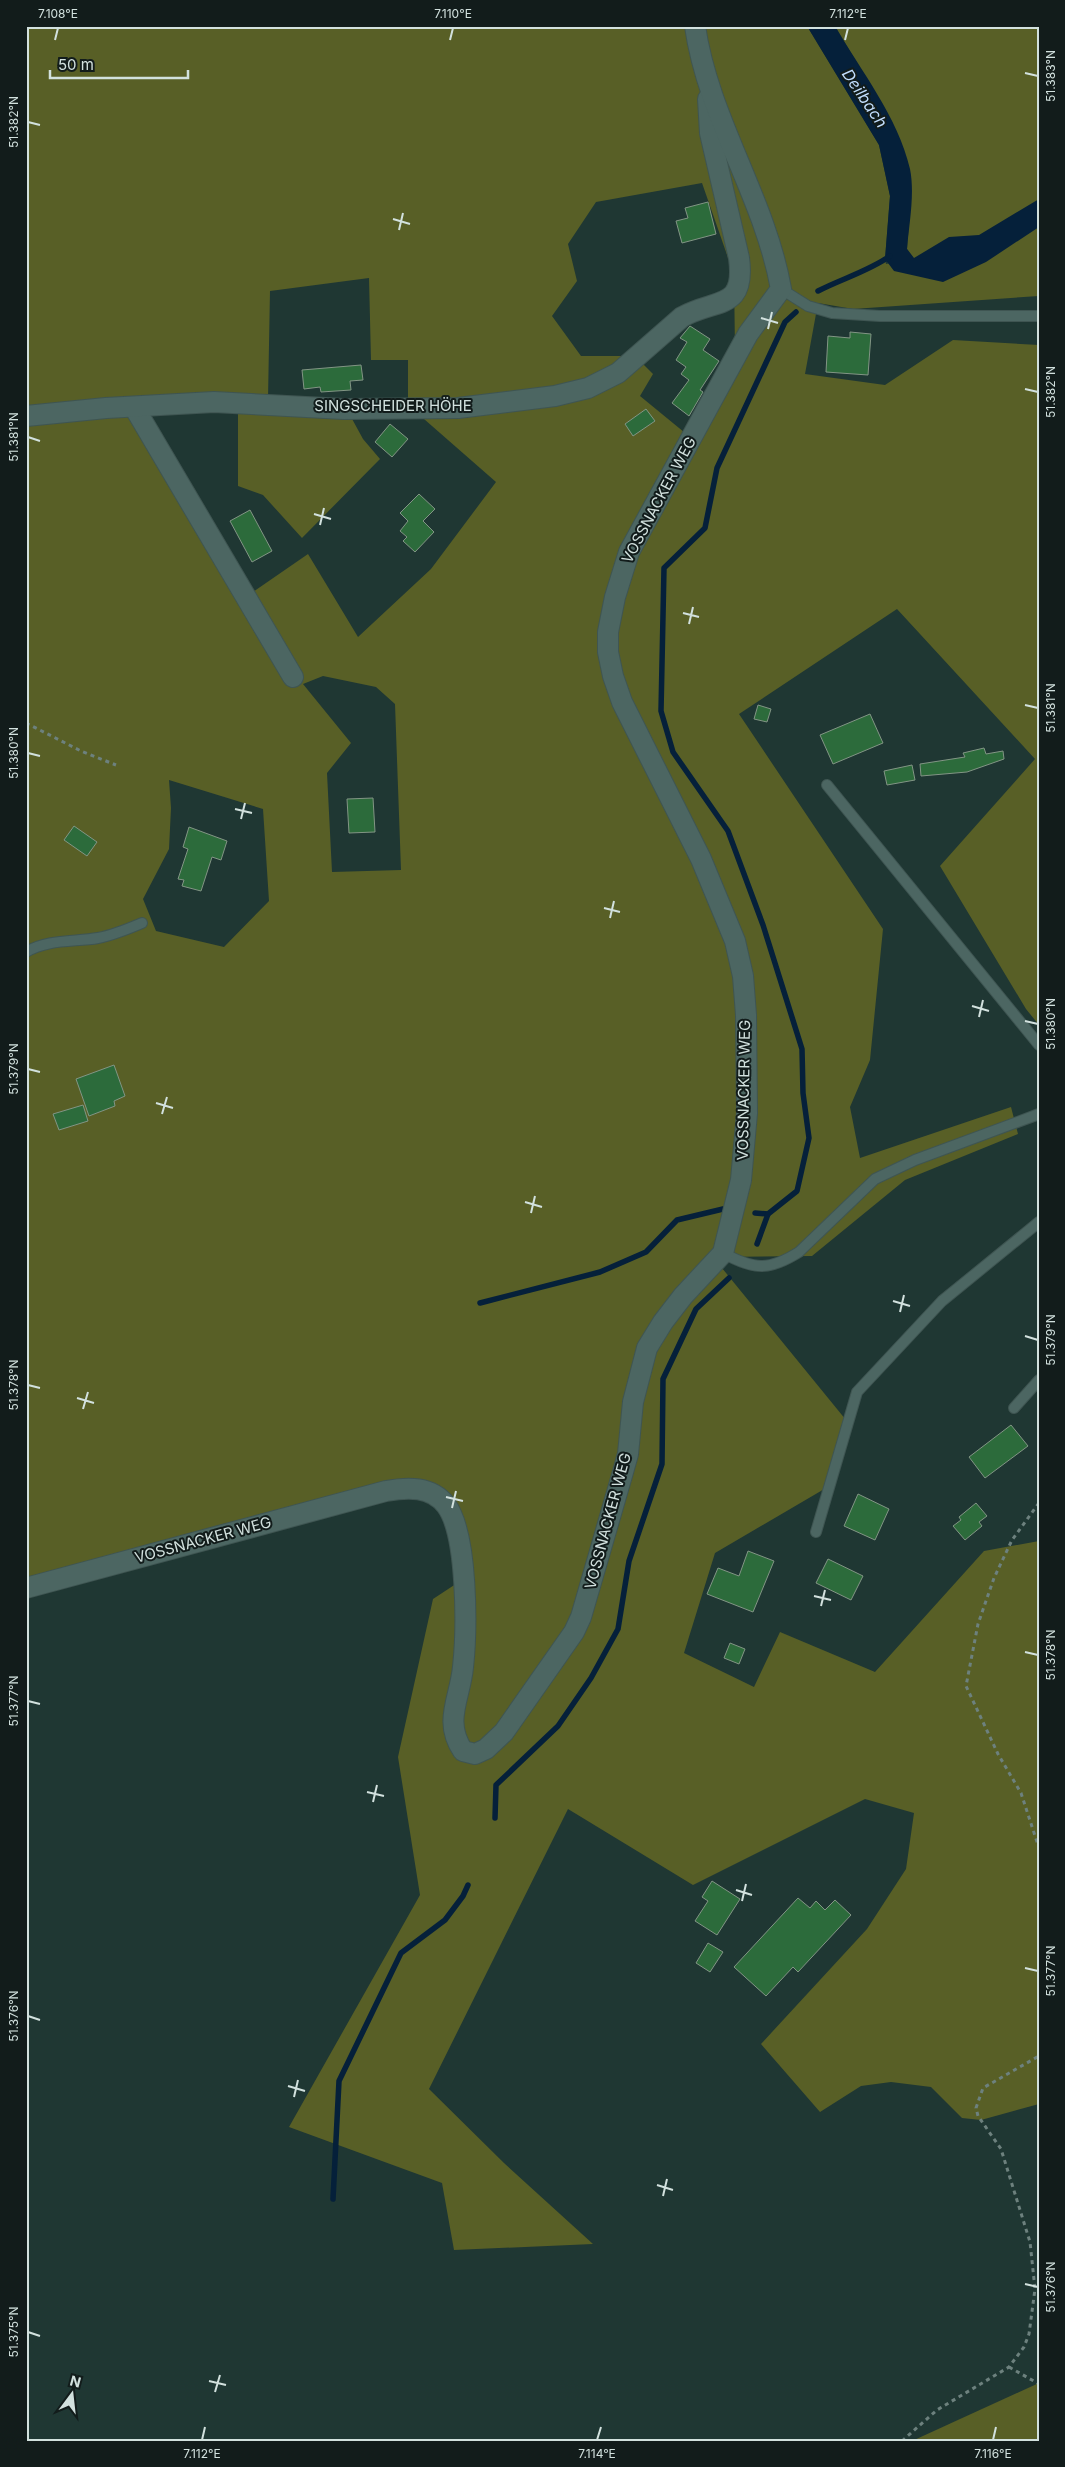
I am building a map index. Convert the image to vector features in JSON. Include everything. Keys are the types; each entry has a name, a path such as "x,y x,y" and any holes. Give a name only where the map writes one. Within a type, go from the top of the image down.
{"street":[{"path":"695,26 707,84 759,212 781,289"},
{"name":"SINGSCHEIDER HÖHE","path":"26,416 214,402 344,408 458,408 555,396 588,388 608,379 628,367 682,317 692,311 728,300 738,288 741,274 739,258 710,133 707,84"},
{"name":"VOSSNACKER WEG","path":"26,1588 386,1491 413,1488 426,1490 438,1498 450,1513 458,1537 462,1564 464,1666 453,1715 453,1730 463,1751 475,1754 486,1749 504,1732 574,1632 584,1608 626,1463 633,1402 647,1348 678,1303 723,1253 741,1180 745,1146 746,1015 743,976 735,942 713,884 622,702 613,676 608,652 608,632 614,597 629,552 748,334 781,289"},
{"path":"134,407 293,677"}],"lane":[{"path":"781,289 808,306 832,313 880,316 1039,316"},
{"path":"827,785 1039,1045"},
{"path":"26,952 53,943 97,938 121,932 142,923"},
{"path":"723,1253 742,1264 771,1267 799,1252 875,1179 915,1160 1039,1114"},
{"path":"816,1532 857,1392 942,1301 1039,1222"},
{"path":"1014,1408 1039,1380"}],"path":[{"path":"26,723 116,765"},
{"path":"1039,1503 1012,1540 994,1578 978,1624 966,1686 998,1754 1021,1793 1039,1848"},
{"path":"902,2441 937,2410 1009,2367 1024,2346 1029,2334 1035,2289 1026,2222 996,2141 978,2116 976,2108 983,2088 1039,2056"},
{"path":"1009,2367 1039,2384"}],"green space":[{"path":"26,26 686,26 689,48 745,200 703,26 807,26 879,145 890,196 886,264 914,259 907,249 910,211 892,122 835,26 1039,26 1039,296 853,309 818,303 805,374 885,385 953,340 1039,345 1039,1025 1026,1009 940,866 1035,759 897,609 739,714 883,929 870,1060 850,1107 860,1158 1011,1107 1018,1134 905,1180 812,1256 713,1257 846,1420 826,1488 715,1553 684,1653 754,1687 780,1632 875,1672 984,1551 1039,1541 1039,2104 981,2120 962,2118 931,2087 891,2082 861,2086 820,2112 761,2044 867,1929 906,1869 914,1813 865,1799 693,1885 568,1809 429,2089 504,2163 593,2244 454,2250 442,2183 289,2127 420,1895 398,1757 433,1599 468,1576 456,1509 413,1482 26,1583","holes":["702,183 734,275 735,352 690,437 640,396 653,374 635,356 581,356 552,316 577,281 568,244 596,202","369,278 371,360 408,360 408,405 496,482 431,569 358,637 308,554 250,594 152,428 152,416 171,409 238,408 238,486 263,495 302,538 380,459 363,439 351,417 268,399 270,291","323,676 376,687 395,704 401,870 332,872 327,773 351,743 303,684","169,780 263,809 269,901 224,947 156,931 143,899 169,849 171,808"]},
{"path":"1039,2383 1039,2441 912,2441"}],"water":[{"name":"Deilbach","path":"807,26 835,26 878,95 897,131 910,169 912,199 907,249 914,258 949,237 979,235 1039,199 1039,227 986,262 943,282 894,271 885,259 890,196 879,145"}],"building":[{"path":"708,202 716,234 682,243 676,221 688,218 685,208"},
{"path":"690,326 710,339 703,350 719,361 700,390 703,392 689,416 672,403 689,380 681,374 686,367 676,360 687,342 680,338"},
{"path":"850,332 871,334 868,375 826,372 828,336 850,338"},
{"path":"361,365 363,380 350,381 351,390 321,392 320,387 304,389 302,370"},
{"path":"646,409 655,421 633,436 625,424"},
{"path":"390,424 408,439 392,457 375,442"},
{"path":"419,494 435,509 423,521 434,532 415,552 403,541 407,537 400,531 408,521 400,513"},
{"path":"250,510 272,551 252,562 230,521"},
{"path":"758,705 771,709 767,722 754,719"},
{"path":"870,714 883,743 833,764 820,735"},
{"path":"984,748 986,754 1003,751 1004,759 967,772 921,776 920,764 965,757 963,753"},
{"path":"912,765 915,780 887,785 884,771"},
{"path":"373,798 375,832 349,833 347,799"},
{"path":"74,826 97,842 87,856 64,840"},
{"path":"189,827 227,841 221,860 212,857 201,891 182,886 184,880 178,879 188,849 183,847"},
{"path":"114,1065 125,1096 114,1101 115,1106 89,1116 76,1079"},
{"path":"83,1105 88,1121 59,1130 53,1114"},
{"path":"1011,1425 1028,1446 985,1478 969,1457"},
{"path":"858,1494 889,1509 875,1540 844,1526"},
{"path":"976,1503 987,1516 979,1522 982,1526 965,1540 953,1526 961,1520 959,1517"},
{"path":"748,1551 774,1561 753,1612 707,1594 718,1568 739,1576"},
{"path":"828,1559 863,1576 851,1600 816,1583"},
{"path":"730,1643 745,1649 739,1664 724,1658"},
{"path":"712,1881 740,1899 717,1935 695,1921 708,1901 702,1897"},
{"path":"798,1898 810,1908 816,1901 825,1910 835,1900 851,1915 798,1972 793,1967 766,1996 734,1967"},
{"path":"708,1943 723,1952 710,1972 696,1963"}],"waterway":[{"path":"818,291 873,266 890,256"},
{"path":"757,1244 768,1214 797,1191 809,1138 803,1093 802,1049 763,925 728,831 673,752 661,711 664,568 705,528 717,468 785,322 796,312"},
{"path":"480,1303 600,1272 646,1252 677,1220 723,1209"},
{"path":"755,1213 768,1214"},
{"path":"495,1818 496,1785 558,1726 591,1678 618,1629 629,1561 662,1464 663,1379 696,1309 729,1278"},
{"path":"333,2199 339,2081 401,1953 445,1920 463,1896 468,1885"}]}
